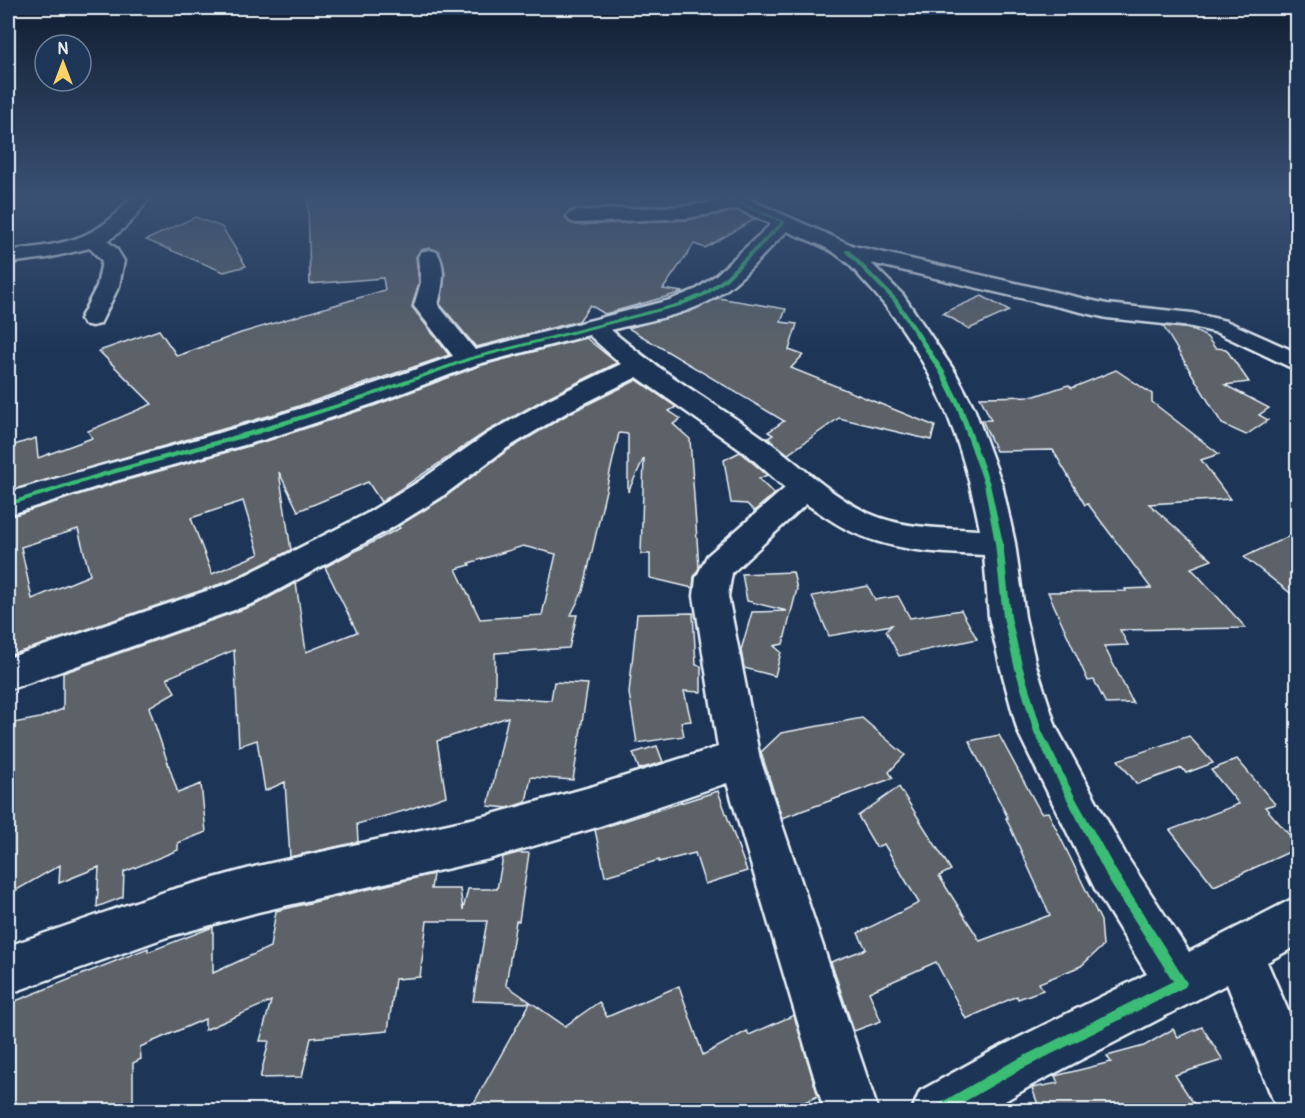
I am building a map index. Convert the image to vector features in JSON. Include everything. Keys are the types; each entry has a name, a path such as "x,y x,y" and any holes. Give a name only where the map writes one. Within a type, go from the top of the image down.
{"street":[{"path":"8,257 68,248"},
{"path":"92,319 108,286 113,261 102,248"},
{"path":"8,504 107,473 256,432 365,397 469,359 678,305 705,294 724,280 757,248"},
{"path":"841,248 1107,311 1191,321 1226,328 1298,363"},
{"path":"847,251 895,300 942,372 960,408 987,484 999,543 1007,617 1018,665 1038,732 1111,873 1181,982"},
{"path":"429,257 432,282 426,306 469,359"},
{"path":"594,327 638,366 759,449 804,488 857,521 897,535 928,540 999,543"},
{"path":"8,674 242,593 377,522 429,490 497,441 559,405 638,366"},
{"path":"804,488 719,565 713,578 711,596 740,759 851,1110"},
{"path":"8,970 167,914 258,890 489,837 594,807 740,759"},
{"path":"939,1110 1014,1067 1239,952 1298,919"},
{"path":"1239,952 1298,1098"}],"building":[{"path":"166,248 235,248 246,266 224,272"},
{"path":"309,248 429,248 420,250 416,257 419,282 412,307 449,355 275,414 8,491 8,447 36,438 38,458 92,438 88,431 152,404 99,351 159,330 177,356 241,333 385,290 383,278 310,284"},
{"path":"431,248 691,248 663,289 683,292 605,314 590,305 579,321 476,347 440,304 445,272 439,251"},
{"path":"982,296 1009,311 969,329 943,313"},
{"path":"718,298 786,309 781,322 797,324 789,350 803,355 791,368 935,426 931,440 839,418 788,454 768,438 773,435 768,432 784,421 628,328 691,311"},
{"path":"1163,326 1191,329 1207,337 1215,348 1226,349 1249,382 1225,385 1269,408 1259,415 1268,420 1246,435 1222,424"},
{"path":"586,338 617,363 548,397 486,432 381,502 368,482 298,511 279,472 291,550 229,581 11,655 10,626 8,628 8,517 116,483 267,441 376,405 479,366","holes":["243,501 259,554 212,574 191,518","78,529 90,575 32,599 21,547"]},
{"path":"1116,370 1152,394 1152,402 1219,454 1201,460 1230,499 1149,504 1212,560 1191,568 1246,628 1120,630 1128,645 1104,646 1133,703 1106,704 1094,680 1088,681 1048,592 1126,591 1125,589 1151,588 1088,504 1085,505 1053,450 996,451 982,420 991,420 980,397 1035,396 1068,385 1072,388"},
{"path":"637,380 676,407 669,411 681,419 673,424 690,439 699,568 694,577 693,588 650,578 650,554 641,554 644,458 628,492 628,434 619,433 583,591 571,615 577,615 569,648 495,653 495,697 551,700 554,682 588,684 573,780 531,777 526,802 508,808 488,806 508,717 437,741 446,796 357,824 358,842 290,857 285,782 265,791 257,740 239,746 234,650 167,678 175,692 149,707 178,793 201,784 206,832 178,843 178,850 124,872 123,897 97,907 99,867 59,883 60,865 8,895 8,724 40,718 63,709 63,673 255,605 296,583 306,652 357,632 325,567 400,528 398,526 441,500 508,450 570,413","holes":["523,546 556,554 542,615 480,619 456,569"]},
{"path":"740,452 767,475 759,479 774,494 754,511 747,504 731,503 724,460"},
{"path":"1298,532 1298,599 1244,557"},
{"path":"793,572 797,589 783,644 774,646 781,652 775,676 744,668 741,650 752,612 787,611 747,601 742,574"},
{"path":"868,586 875,600 898,596 910,618 961,610 977,639 899,656 886,631 892,625 829,636 812,596"},
{"path":"693,613 696,665 701,666 701,692 684,691 691,721 681,722 684,736 637,743 629,693 637,614"},
{"path":"862,718 905,755 889,772 893,778 782,818 761,752 781,733"},
{"path":"999,735 1041,813 1048,812 1101,921 1103,946 1081,966 1039,983 1043,990 1018,999 1017,996 966,1019 936,962 869,992 881,1021 854,1031 831,962 866,949 858,933 919,903 884,844 876,847 858,816 899,787 951,870 939,876 980,941 1050,915 1006,818 1008,818 969,741"},
{"path":"1189,736 1213,763 1186,773 1182,768 1137,784 1118,760"},
{"path":"657,746 663,762 639,769 633,753"},
{"path":"1237,759 1275,804 1265,807 1298,845 1298,848 1214,886 1170,830 1239,804 1211,770"},
{"path":"718,791 747,871 705,884 695,853 659,862 659,860 605,876 595,830"},
{"path":"529,853 519,921 516,921 506,985 565,1026 599,1002 607,1017 679,986 703,1055 747,1031 749,1035 794,1015 818,1096 787,1110 470,1110 530,1003 473,1001 487,921 427,921 420,977 395,979 388,1031 311,1038 302,1077 260,1078 269,1041 260,1041 271,1001 205,1030 205,1019 140,1047 141,1059 133,1063 133,1110 8,1110 8,1004 148,948 148,952 213,927 213,973 270,947 276,911 433,874 431,889 460,889 463,910 468,889 497,889 503,857"},
{"path":"1202,1027 1223,1060 1175,1075 1198,1110 1040,1110 1032,1088 1058,1083 1055,1076 1111,1062 1107,1056 1144,1046 1173,1029 1178,1037"}],"cycle path":[{"path":"8,504 107,473 256,432 365,397 469,359 678,305 705,294 724,280 757,248"},
{"path":"847,251 895,300 942,372 960,408 987,484 999,543 1007,617 1018,665 1038,732 1111,873 1181,983 1014,1067 939,1110"}]}
